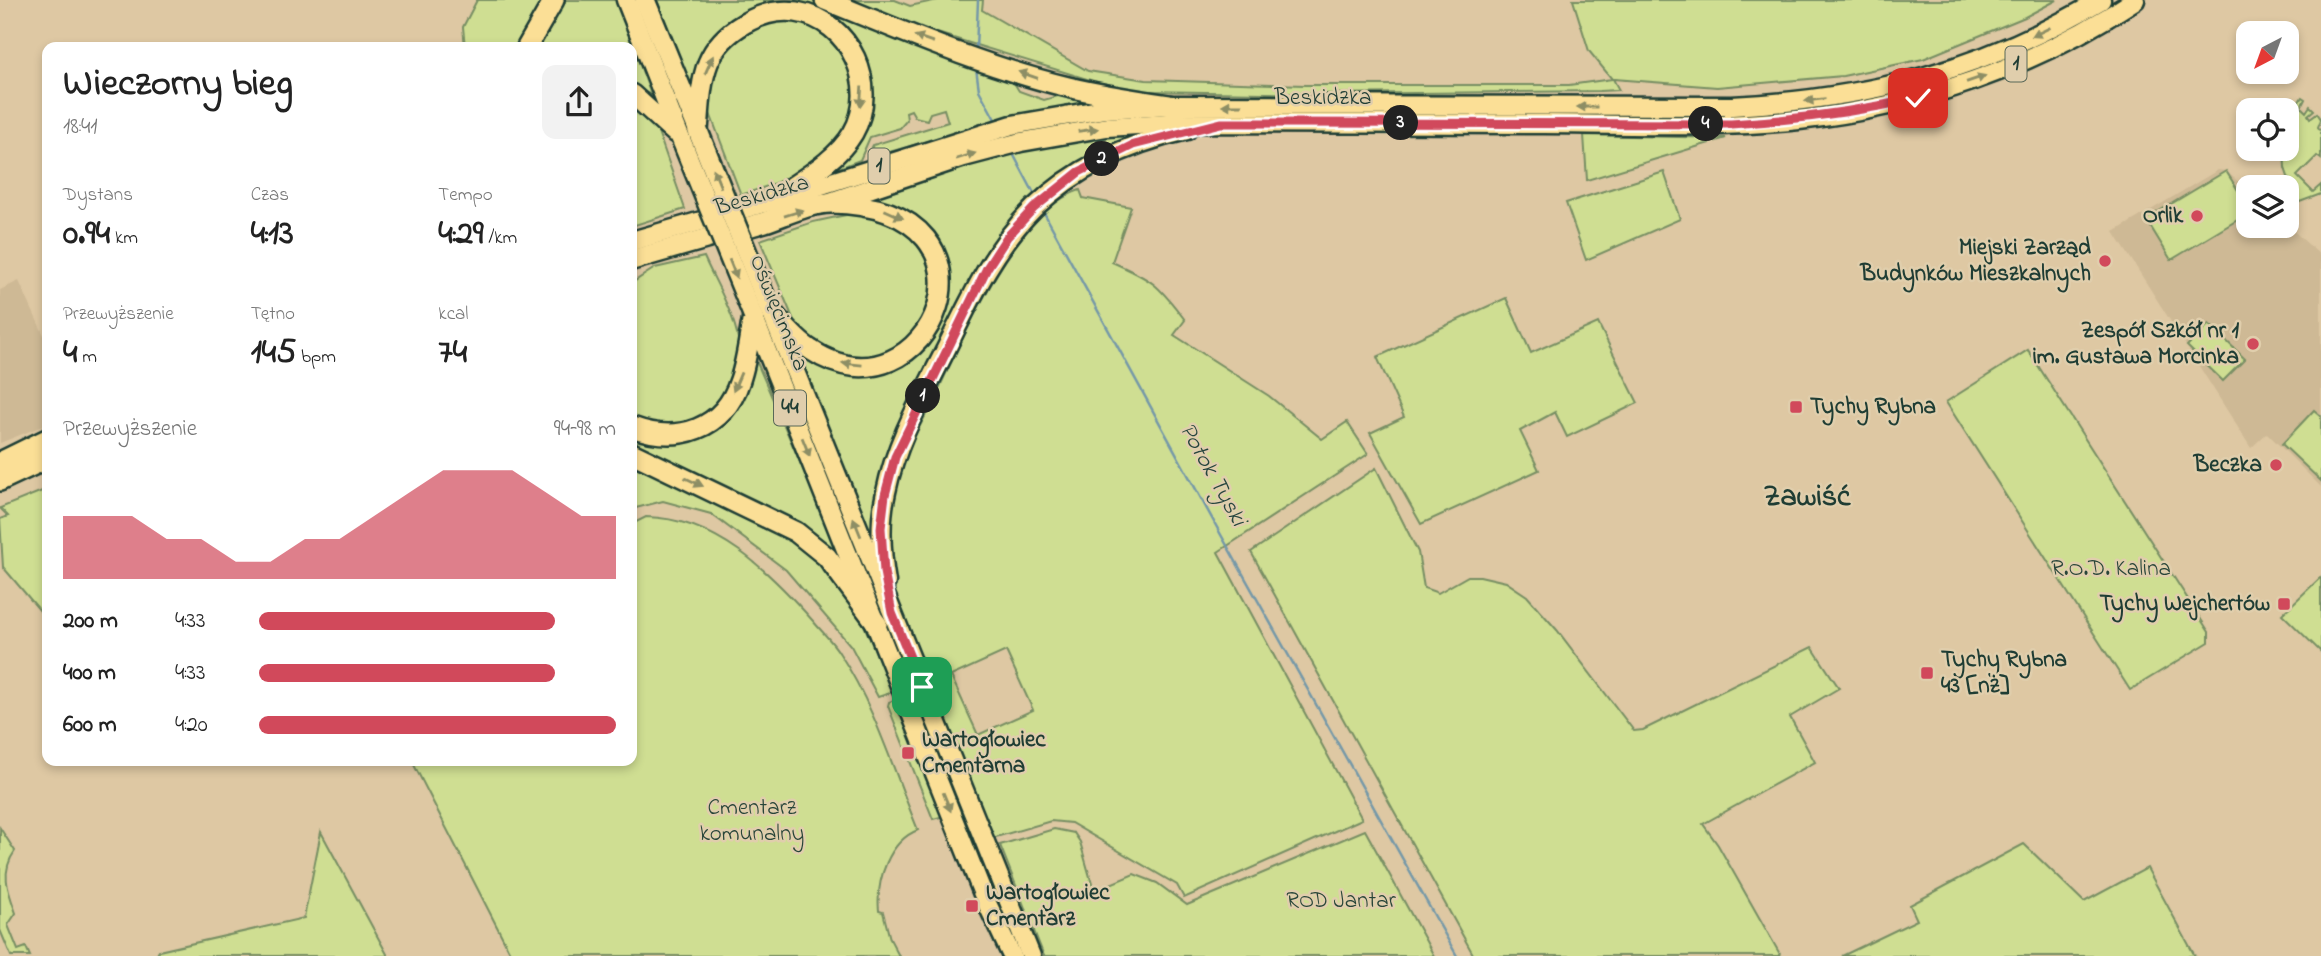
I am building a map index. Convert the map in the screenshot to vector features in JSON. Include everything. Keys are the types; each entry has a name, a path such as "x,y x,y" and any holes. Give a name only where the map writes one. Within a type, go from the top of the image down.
{"highway":[{"path":"530,42 554,0"},
{"name":"Oświęcimska","path":"645,0 689,134 761,313"},
{"path":"825,0 961,52 1067,87 1169,105"},
{"path":"689,134 709,60 736,28 767,15 796,12 835,31 853,53 862,72 863,102 854,131 838,153 772,201"},
{"path":"637,428 652,433 695,431 722,412 740,381 761,313 813,352 836,362 856,365 892,360 909,351 933,323 942,288 942,272 923,234 890,212 856,205 827,203"},
{"name":"Beskidzka","path":"637,258 827,203"},
{"path":"637,272 671,248"},
{"path":"0,462 42,441"},
{"path":"637,455 796,531 827,557 884,619"},
{"path":"0,481 42,461"}],"main road":[{"name":"Oświęcimska","path":"626,0 689,134"},
{"name":"Beskidzka","path":"827,203 990,140 1012,125 1105,109 1169,105 1731,106 1796,103 1882,89 1945,71 2035,36 2101,0"},
{"name":"Beskidzka","path":"637,240 990,140 1021,142 1107,127 1221,123 1731,124 1845,114 1918,98 1996,72 2085,30 2135,0"},
{"path":"637,98 689,134"},
{"path":"884,619 881,528 885,495 895,457 987,268 1007,237 1058,187 1097,162 1133,145 1221,123"},
{"name":"Oświęcimska","path":"761,313 884,619 1031,956"},
{"name":"Oświęcimska","path":"884,619 985,899 1012,956"}],"shaded area":[{"name":"Zespół Szkół nr 1 im. Gustawa Morcinka","path":"2218,170 2226,171 2236,180 2236,238 2299,236 2321,256 2321,487 2267,433 2251,448 2114,232"},
{"path":"19,281 42,331 42,426 0,443 0,290"}],"green space":[{"path":"477,0 544,0 519,42 464,42 463,27"},
{"path":"561,0 616,0 631,42 539,42"},
{"path":"657,0 814,0 1008,73 1019,91 1044,100 1065,94 1101,103 1001,120 872,157 870,151 873,145 948,122 944,109 930,113 927,120 915,117 911,110 906,112 907,120 900,128 870,137 860,160 826,173 864,124 849,37 761,10 698,80 690,83"},
{"path":"851,0 895,0 910,6 938,0 983,0 982,10 1088,71 1146,80 1305,85 1569,85 1612,79 1589,51 1573,0 2057,0 2025,17 1923,59 1843,76 1717,87 1613,79 1619,90 1321,94 1145,91 1113,87 924,29"},
{"path":"771,19 803,21 827,34 837,43 845,53 854,76 853,110 844,137 827,155 792,176 741,195 708,108 707,80 719,55 739,33"},
{"path":"637,57 651,95 637,88"},
{"path":"2302,97 2305,99 2301,107 2306,112 2310,106 2314,110 2308,115 2310,118 2317,113 2321,119 2318,127 2321,131 2321,159 2317,156 2298,175 2287,175 2285,161 2299,161 2299,102"},
{"path":"637,109 657,129 685,209 637,224"},
{"path":"1127,132 1132,140 1013,222 894,449 874,548 793,344 853,374 932,333 943,258 862,199 960,167 1026,150"},
{"path":"1584,135 1726,138 1587,180"},
{"name":"Orlik","path":"2226,171 2236,187 2236,221 2171,260 2146,219"},
{"path":"1664,172 1680,219 1586,260 1566,203"},
{"path":"2299,178 2313,192 2321,185 2321,194 2299,202"},
{"path":"1080,190 1083,198 1131,207 1112,262 1154,284 1168,298 1185,320 1174,335 1269,396 1322,439 1347,422 1368,454 1218,552 1362,819 1184,898 1177,885 1071,823 1051,821 989,839 891,583 889,515 893,488 900,467 995,278 1035,222 1057,202","holes":["1006,651 1033,710 978,735 951,676"]},
{"path":"860,212 901,223 937,268 927,325 890,357 840,359 800,335 760,240 813,222"},
{"path":"704,257 724,298 739,344 736,372 715,412 668,430 637,421 637,280 655,268"},
{"path":"1506,298 1531,353 1598,323 1638,403 1567,437 1555,412 1520,431 1539,470 1421,524 1370,433 1404,417 1377,357"},
{"path":"763,312 915,686 909,688 758,314"},
{"path":"2209,324 2245,359 2223,381 2187,346"},
{"name":"R.O.D. Kalina","path":"2028,350 2209,632 2209,642 2130,690 1946,402"},
{"path":"752,351 837,548 832,552 637,451 637,431 700,435"},
{"path":"2314,410 2321,416 2321,481 2282,444"},
{"path":"637,468 723,502 811,549 857,609 893,692 878,697 851,646 786,570 711,514 663,501 637,508"},
{"path":"1376,468 1418,552 1424,588 1438,593 1468,576 1480,576 1506,582 1527,596 1557,630 1634,731 1643,730 1812,647 1839,688 1790,717 1815,762 1703,824 1718,845 1781,956 1474,956 1251,552"},
{"path":"42,491 42,613 3,567 0,519 8,516 0,508"},
{"name":"Cmentarz komunalny","path":"646,517 672,520 718,537 740,551 779,584 834,645 852,674 874,718 918,830 908,835 892,852 886,863 880,887 879,911 883,912 890,939 899,956 512,956 415,766 637,766 637,522"},
{"path":"2321,577 2321,652 2282,614"},
{"path":"917,692 1021,956 1017,956 912,694"},
{"path":"897,699 944,816 933,819 888,706 889,702"},
{"path":"0,828 15,851 8,866 7,882 16,913 8,925 18,950 26,947 30,956 11,956 0,930"},
{"name":"ROD Jantar","path":"1054,829 1074,833 1080,842 1094,891 1134,874 1157,883 1187,905 1365,830 1434,956 1044,956 1000,845"},
{"path":"321,832 388,956 156,956 159,951 304,918"},
{"path":"2024,844 2084,902 2147,868 2195,956 1842,956 1917,920 1910,905"}],"waterway":[{"name":"Potok Tyski","path":"976,51 978,0"},
{"name":"Potok Tyski","path":"976,68 979,90 997,123"},
{"name":"Potok Tyski","path":"1011,150 1036,197"},
{"name":"Potok Tyski","path":"1042,209 1457,956"}],"place":[{"name":"Orlik","path":"2197,216"},
{"name":"Miejski Zarząd Budynków Mieszkalnych","path":"2105,261"},
{"name":"Zespół Szkół nr 1 im. Gustawa Morcinka","path":"2253,344"},
{"name":"Tychy Rybna","path":"1796,407"},
{"name":"Beczka","path":"2276,465"},
{"name":"Tychy Wejchertów","path":"2284,604"},
{"name":"Tychy Rybna 43 [nż]","path":"1927,673"},
{"name":"Wartogłowiec Cmentarna","path":"908,753"},
{"name":"Wartogłowiec Cmentarz","path":"972,906"}],"district":[{"name":"Zawiść","path":"1807,498"}],"route":[{"path":"922,687 892,613 884,572 881,528 885,495 895,457 929,382 987,268 1007,237 1034,208 1079,172 1133,145 1221,123 1731,124 1845,114 1918,98"}]}
